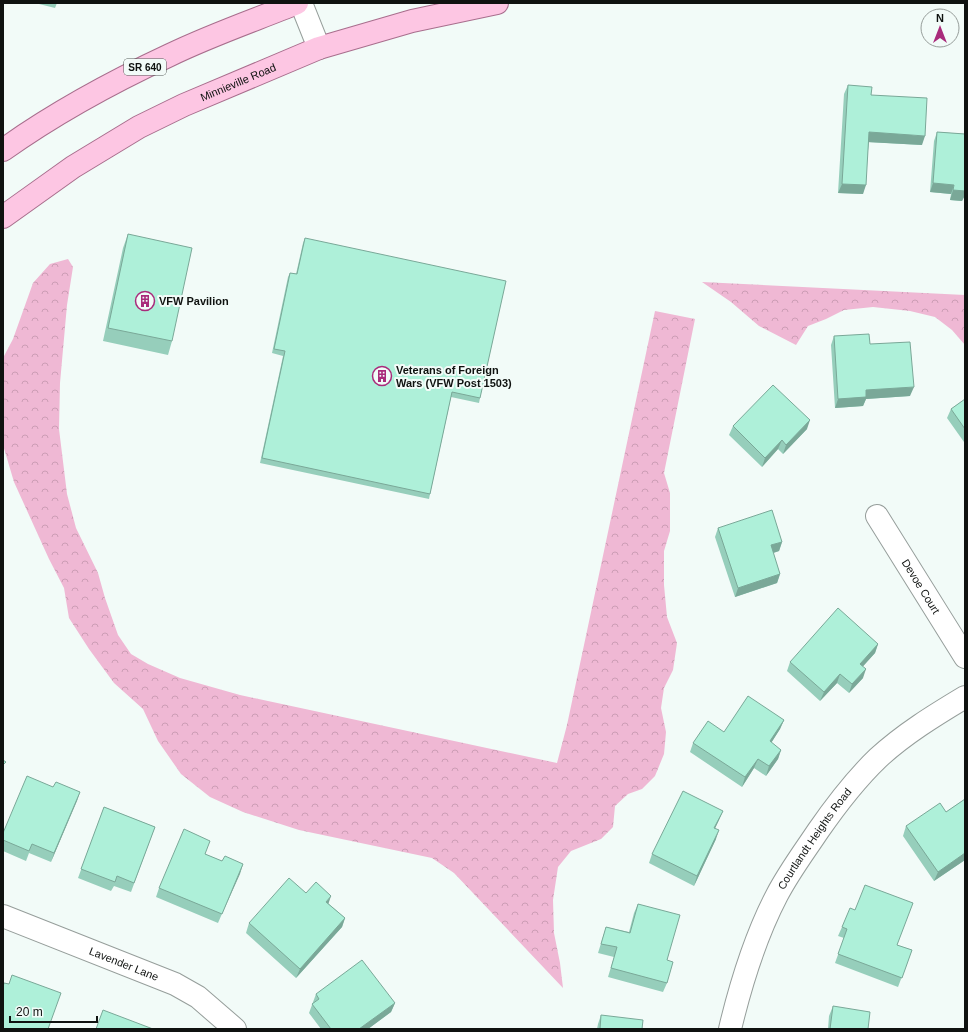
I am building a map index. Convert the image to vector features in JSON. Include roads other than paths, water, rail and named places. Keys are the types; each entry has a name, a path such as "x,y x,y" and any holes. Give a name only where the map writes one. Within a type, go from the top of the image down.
{"main road":[{"name":"SR 640","path":"3,150 58,115 109,86 171,54 297,3"},
{"name":"Minnieville Road","path":"3,217 73,166 139,127 184,105 319,48 412,21 497,3"}],"street":[{"path":"301,3 319,48"},
{"name":"Devoe Court","path":"877,516 965,657"},
{"name":"Courtlandt Heights Road","path":"730,1029 738,995 755,945 777,895 799,859 828,817 852,785 879,758 906,736 941,711 965,697"},
{"name":"Lavender Lane","path":"3,916 175,984 198,997 235,1029"}],"place":[{"name":"VFW Pavilion","path":"145,301"},
{"name":"Veterans of Foreign Wars (VFW Post 1503)","path":"382,376"}]}
